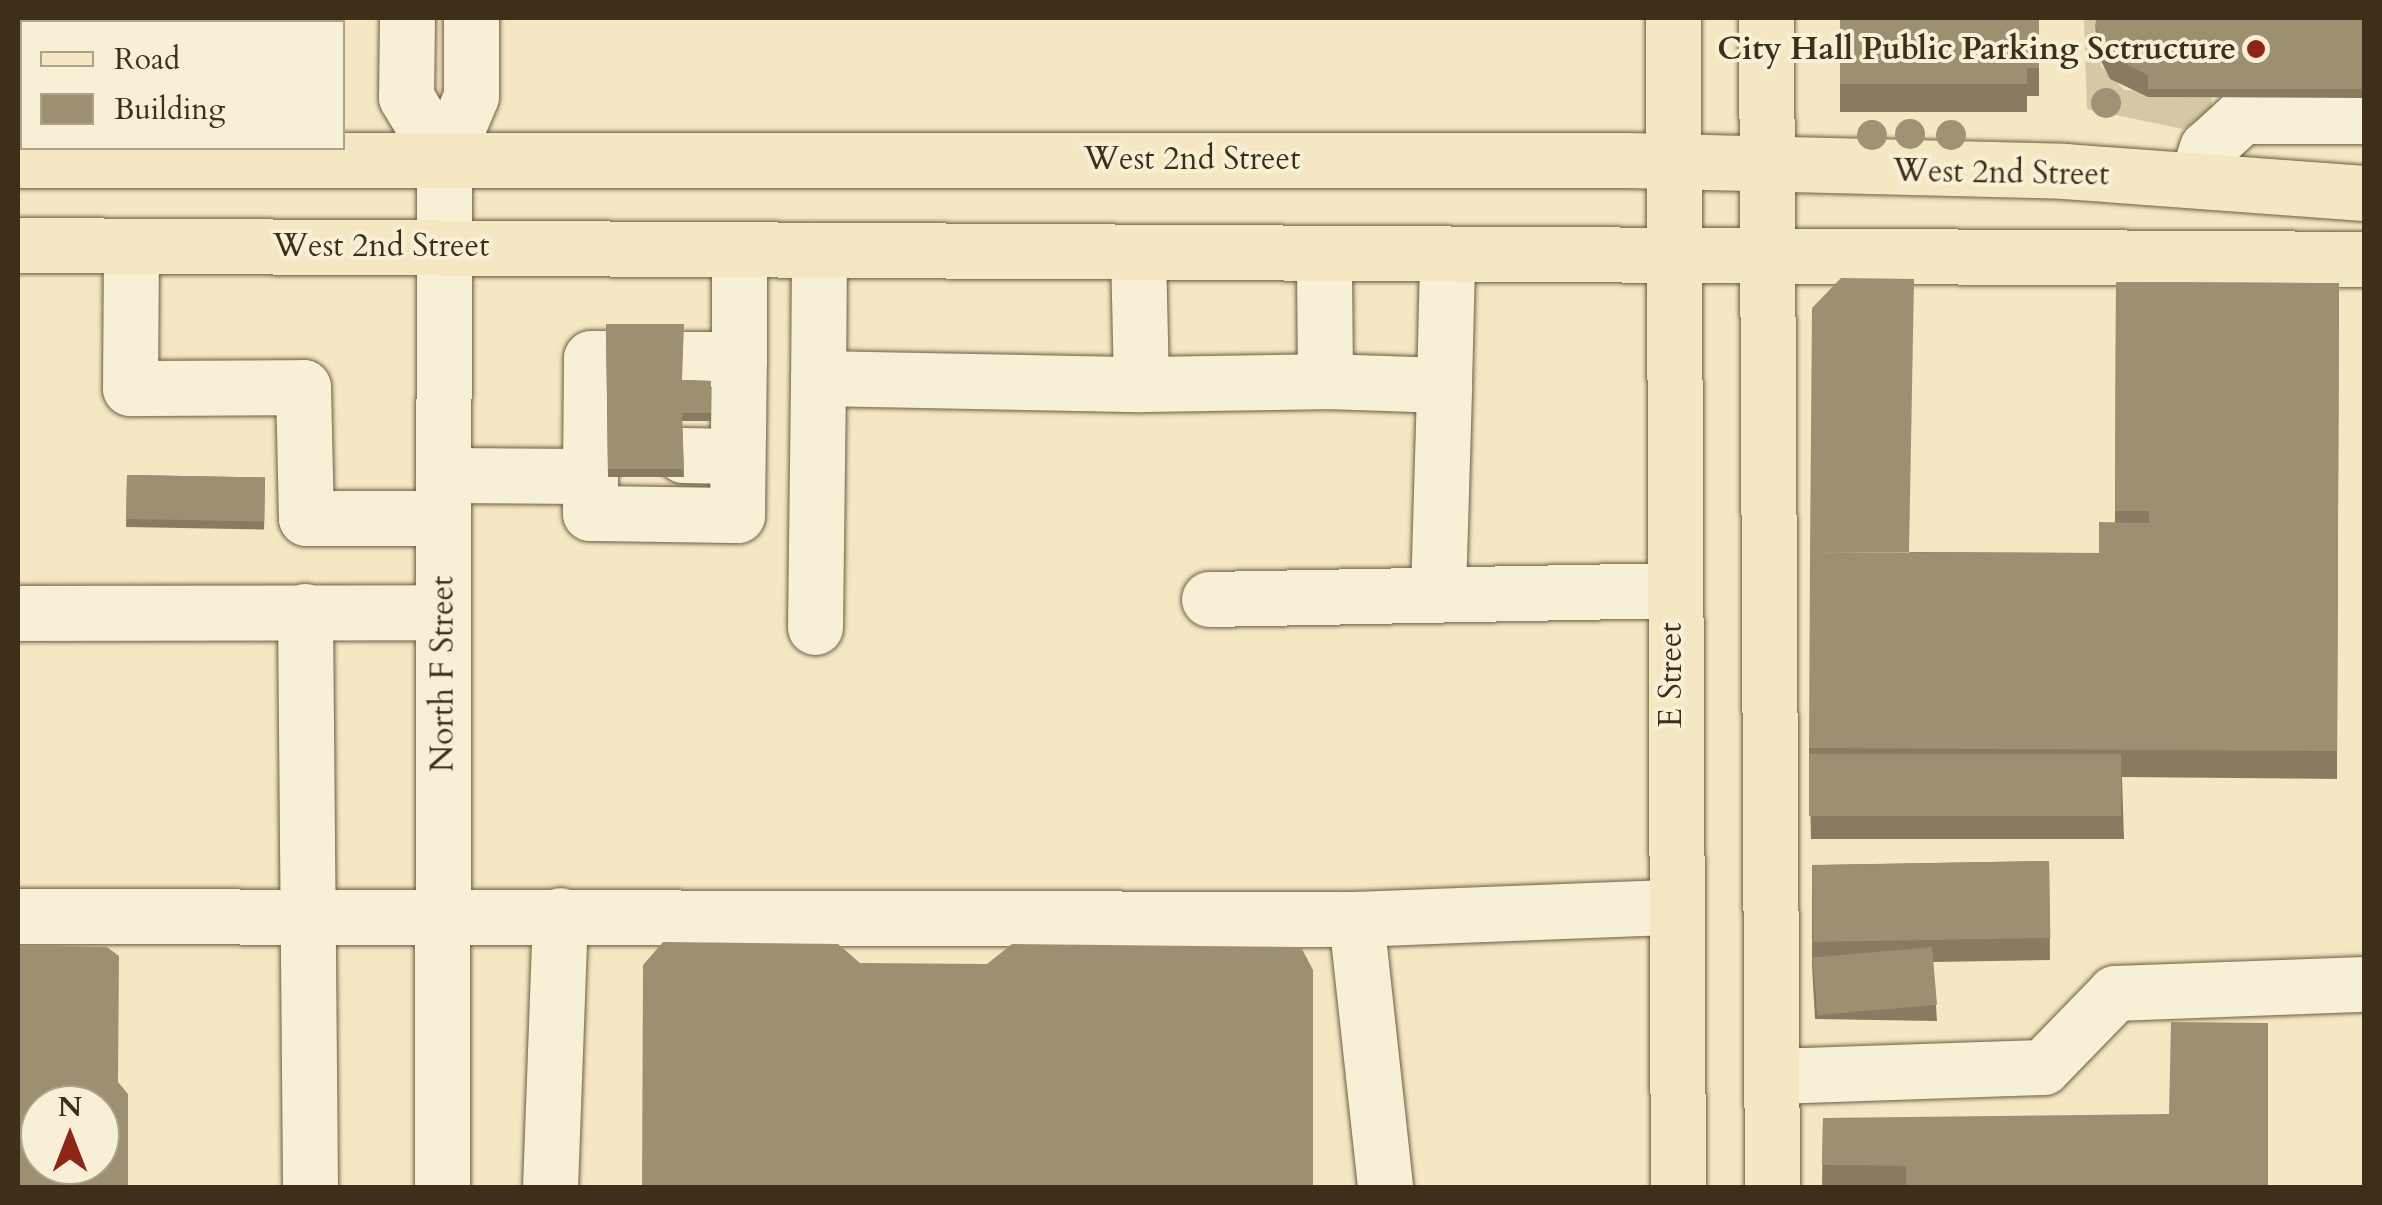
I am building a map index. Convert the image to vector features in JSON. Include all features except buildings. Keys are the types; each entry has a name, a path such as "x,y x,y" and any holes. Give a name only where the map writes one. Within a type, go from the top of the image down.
{"main road":[{"name":"E Street","path":"1672,18 1670,590 1678,1188"},
{"path":"1766,18 1771,258 1772,1188"},
{"name":"West 2nd Street","path":"18,160 1669,163 1768,170 2197,178 2364,193"},
{"path":"2197,258 2247,237 2364,232"},
{"name":"West 2nd Street","path":"18,245 445,246 1324,258 2364,259"}],"street":[{"path":"407,18 406,97 444,160"},
{"path":"444,160 471,96 471,18"},
{"path":"2210,80 2364,77"},
{"path":"2197,178 2207,148 2242,116 2364,116"},
{"name":"North F Street","path":"442,1188 444,160"},
{"path":"131,246 130,388 302,387 306,518 443,497 596,462"},
{"path":"606,358 591,358 596,462 590,514 737,515 739,250"},
{"path":"815,627 819,250"},
{"path":"1138,255 1141,384"},
{"path":"1324,258 1325,381"},
{"path":"1438,593 1447,258"},
{"path":"683,359 738,359"},
{"path":"818,378 1444,384"},
{"path":"683,455 737,456"},
{"path":"1208,599 1670,590"},
{"path":"305,611 310,1188"},
{"path":"18,613 443,612"},
{"path":"18,916 1356,919 1673,908"},
{"path":"550,1188 560,915"},
{"path":"1356,919 1384,1188"},
{"path":"1772,1076 2042,1067 2114,992 2364,984"}],"shaded area":[{"path":"2084,18 2095,18 2101,66 2124,90 2211,96 2213,110 2183,129 2087,109"}],"place":[{"name":"City Hall Public Parking Sctructure","path":"2256,49"}]}
